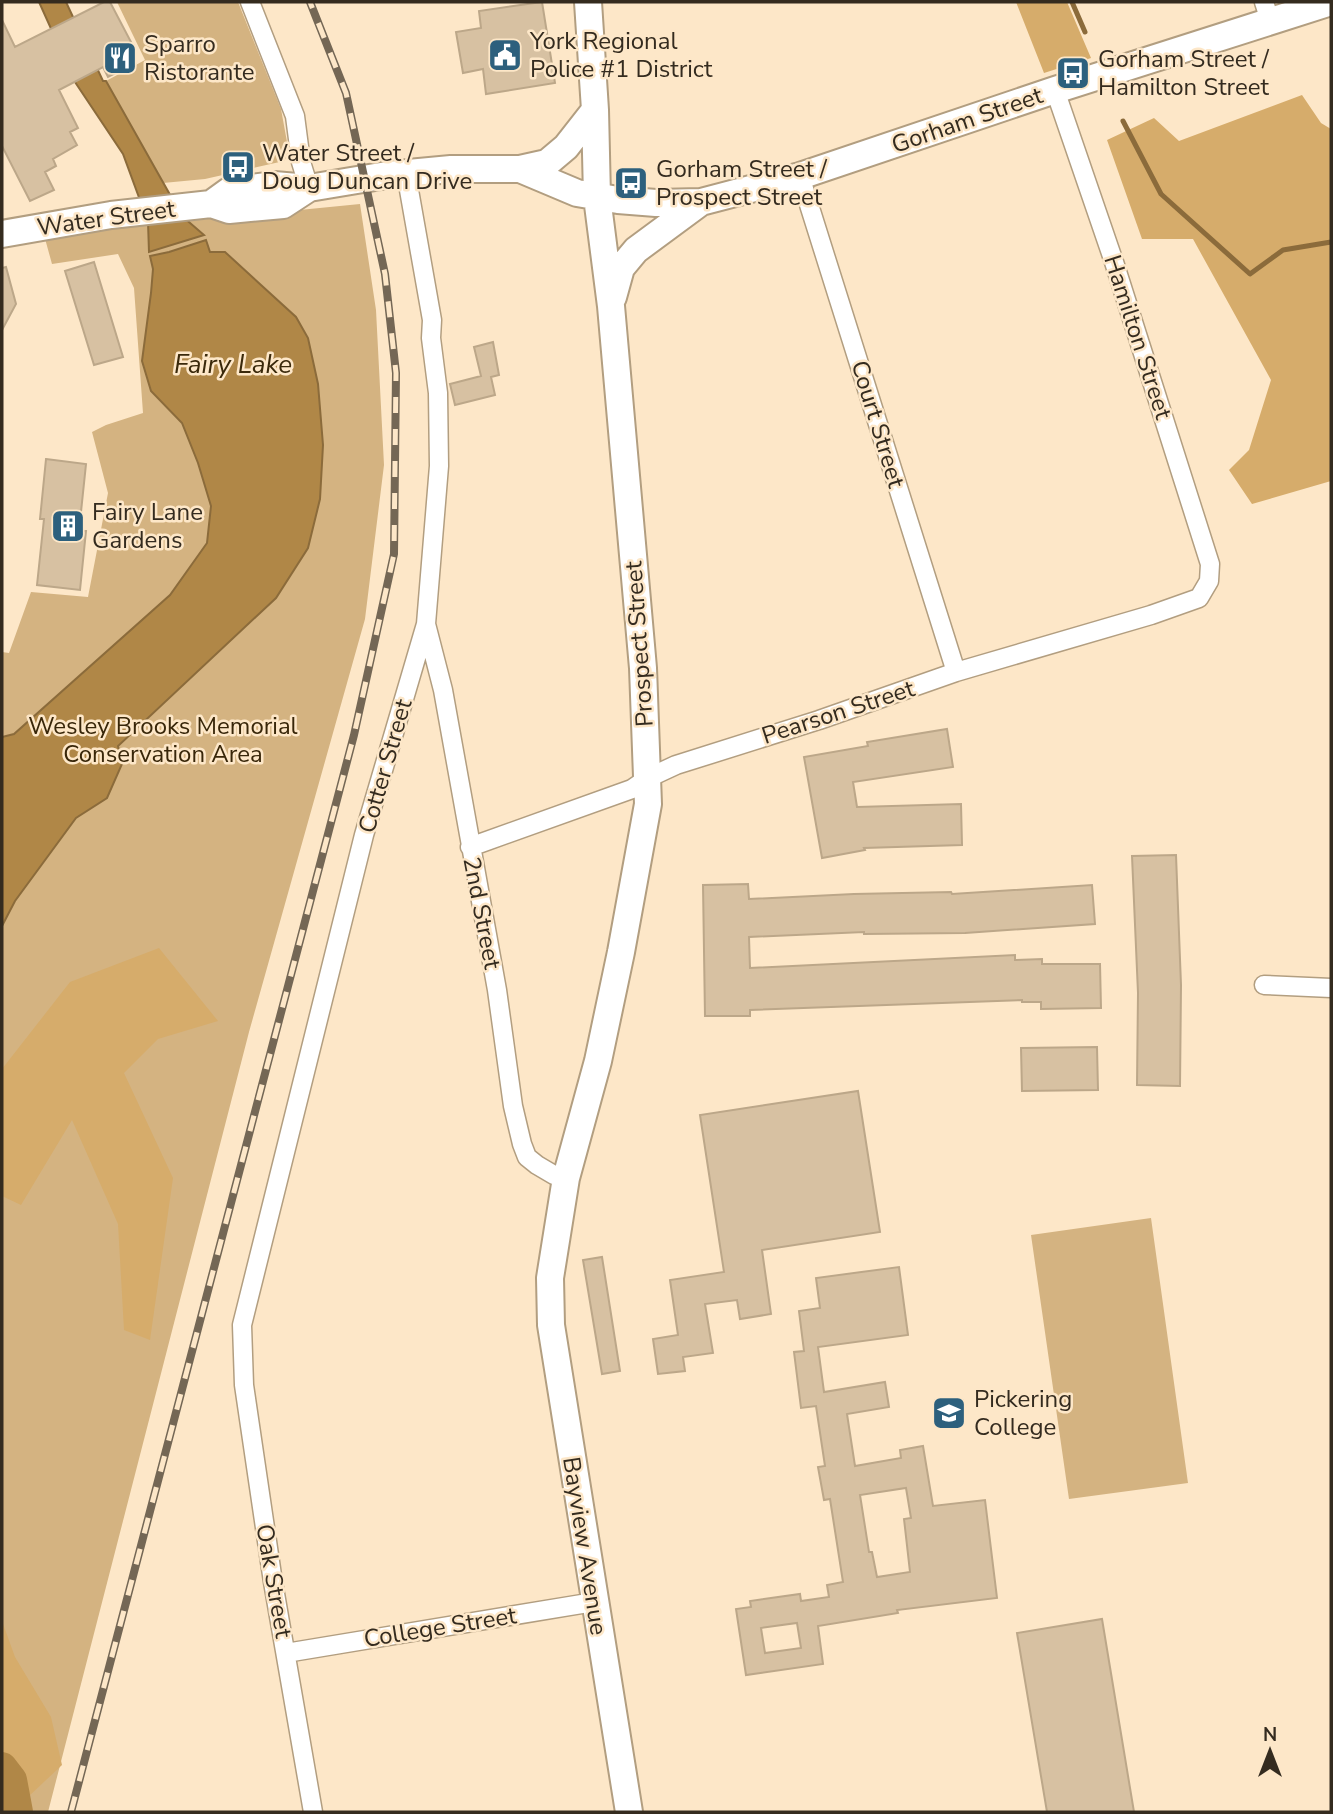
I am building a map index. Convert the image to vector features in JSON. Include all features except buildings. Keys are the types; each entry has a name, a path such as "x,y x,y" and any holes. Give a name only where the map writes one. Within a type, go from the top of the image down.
{"main road":[{"name":"Prospect Street","path":"550,1278 566,1178 598,1061 648,804 643,668 611,306 597,197 588,2"},
{"name":"Gorham Street","path":"597,197 656,203 701,202 800,176 1055,90 1267,12 1331,2"},
{"path":"520,169 547,163 566,147 595,110"},
{"name":"Water Street","path":"4,227 211,204 229,211 283,205 309,188 452,169 520,169 577,193 597,197"},
{"path":"611,306 621,268 636,250 701,202"},
{"name":"Bayview Avenue","path":"550,1278 551,1325 629,1812"}],"street":[{"path":"250,2 295,116 301,162 309,188"},
{"name":"Hamilton Street","path":"1055,90 1114,262 1210,564 1206,586"},
{"name":"Cotter Street","path":"242,1350 242,1325 364,835 426,624 439,466 438,393 432,320 407,173"},
{"name":"Court Street","path":"800,176 956,672"},
{"name":"Pearson Street","path":"470,846 632,789 676,765 819,720 956,672 1160,612 1199,598 1206,586"},
{"name":"2nd Street","path":"426,624 443,690 497,990 513,1106 522,1144 527,1157 554,1175 566,1178"},
{"path":"1264,985 1331,988"},
{"name":"Oak Street","path":"242,1350 244,1385 272,1582 313,1812"},
{"name":"College Street","path":"286,1653 594,1602"}],"green space":[{"path":"117,2 238,2 281,109 289,153 284,161 205,179 163,183 106,81 145,60"},
{"name":"Wesley Brooks Memorial Conservation Area","path":"360,204 376,310 384,465 365,619 249,1032 48,1812 2,1812 2,652 9,653 31,592 88,597 108,493 92,432 143,413 134,288 118,254 52,264 44,235"},
{"path":"1151,1218 1188,1483 1069,1499 1031,1235"}],"shaded area":[{"path":"1016,2 1067,2 1091,58 1044,73"},
{"path":"1302,95 1321,123 1331,129 1331,481 1252,504 1229,470 1249,450 1271,380 1193,239 1142,239 1107,140 1154,118 1179,141"},
{"path":"159,948 218,1021 158,1039 124,1073 173,1178 150,1340 124,1330 118,1224 72,1120 21,1205 2,1196 2,1069 70,982"},
{"path":"2,1621 15,1657 51,1717 62,1765 28,1797 2,1798"}],"water":[{"path":"39,2 66,2 103,81 106,81 182,216 204,235 149,252 148,222 123,154 75,82"},
{"name":"Fairy Lake","path":"206,240 210,252 225,252 296,317 308,338 318,384 323,445 320,499 308,548 276,598 118,746 122,764 107,798 76,818 15,901 2,926 2,737 14,734 170,595 207,543 211,506 198,463 182,423 151,391 142,361 153,269 150,256"}],"waterway":[{"path":"1072,2 1085,32"},
{"path":"1123,121 1161,194 1250,274 1283,250 1331,242"},
{"path":"2,1767 12,1780 18,1812"}],"railway":[{"path":"71,1812 354,735 394,554 396,373 385,274 346,93 310,2"}],"place":[{"name":"York Regional Police #1 District","path":"505,55"},
{"name":"Sparro Ristorante","path":"120,58"},
{"name":"Gorham Street / Hamilton Street","path":"1073,73"},
{"name":"Water Street / Doug Duncan Drive","path":"238,167"},
{"name":"Gorham Street / Prospect Street","path":"631,183"},
{"name":"Fairy Lane Gardens","path":"68,526"},
{"name":"Pickering College","path":"949,1413"}]}
